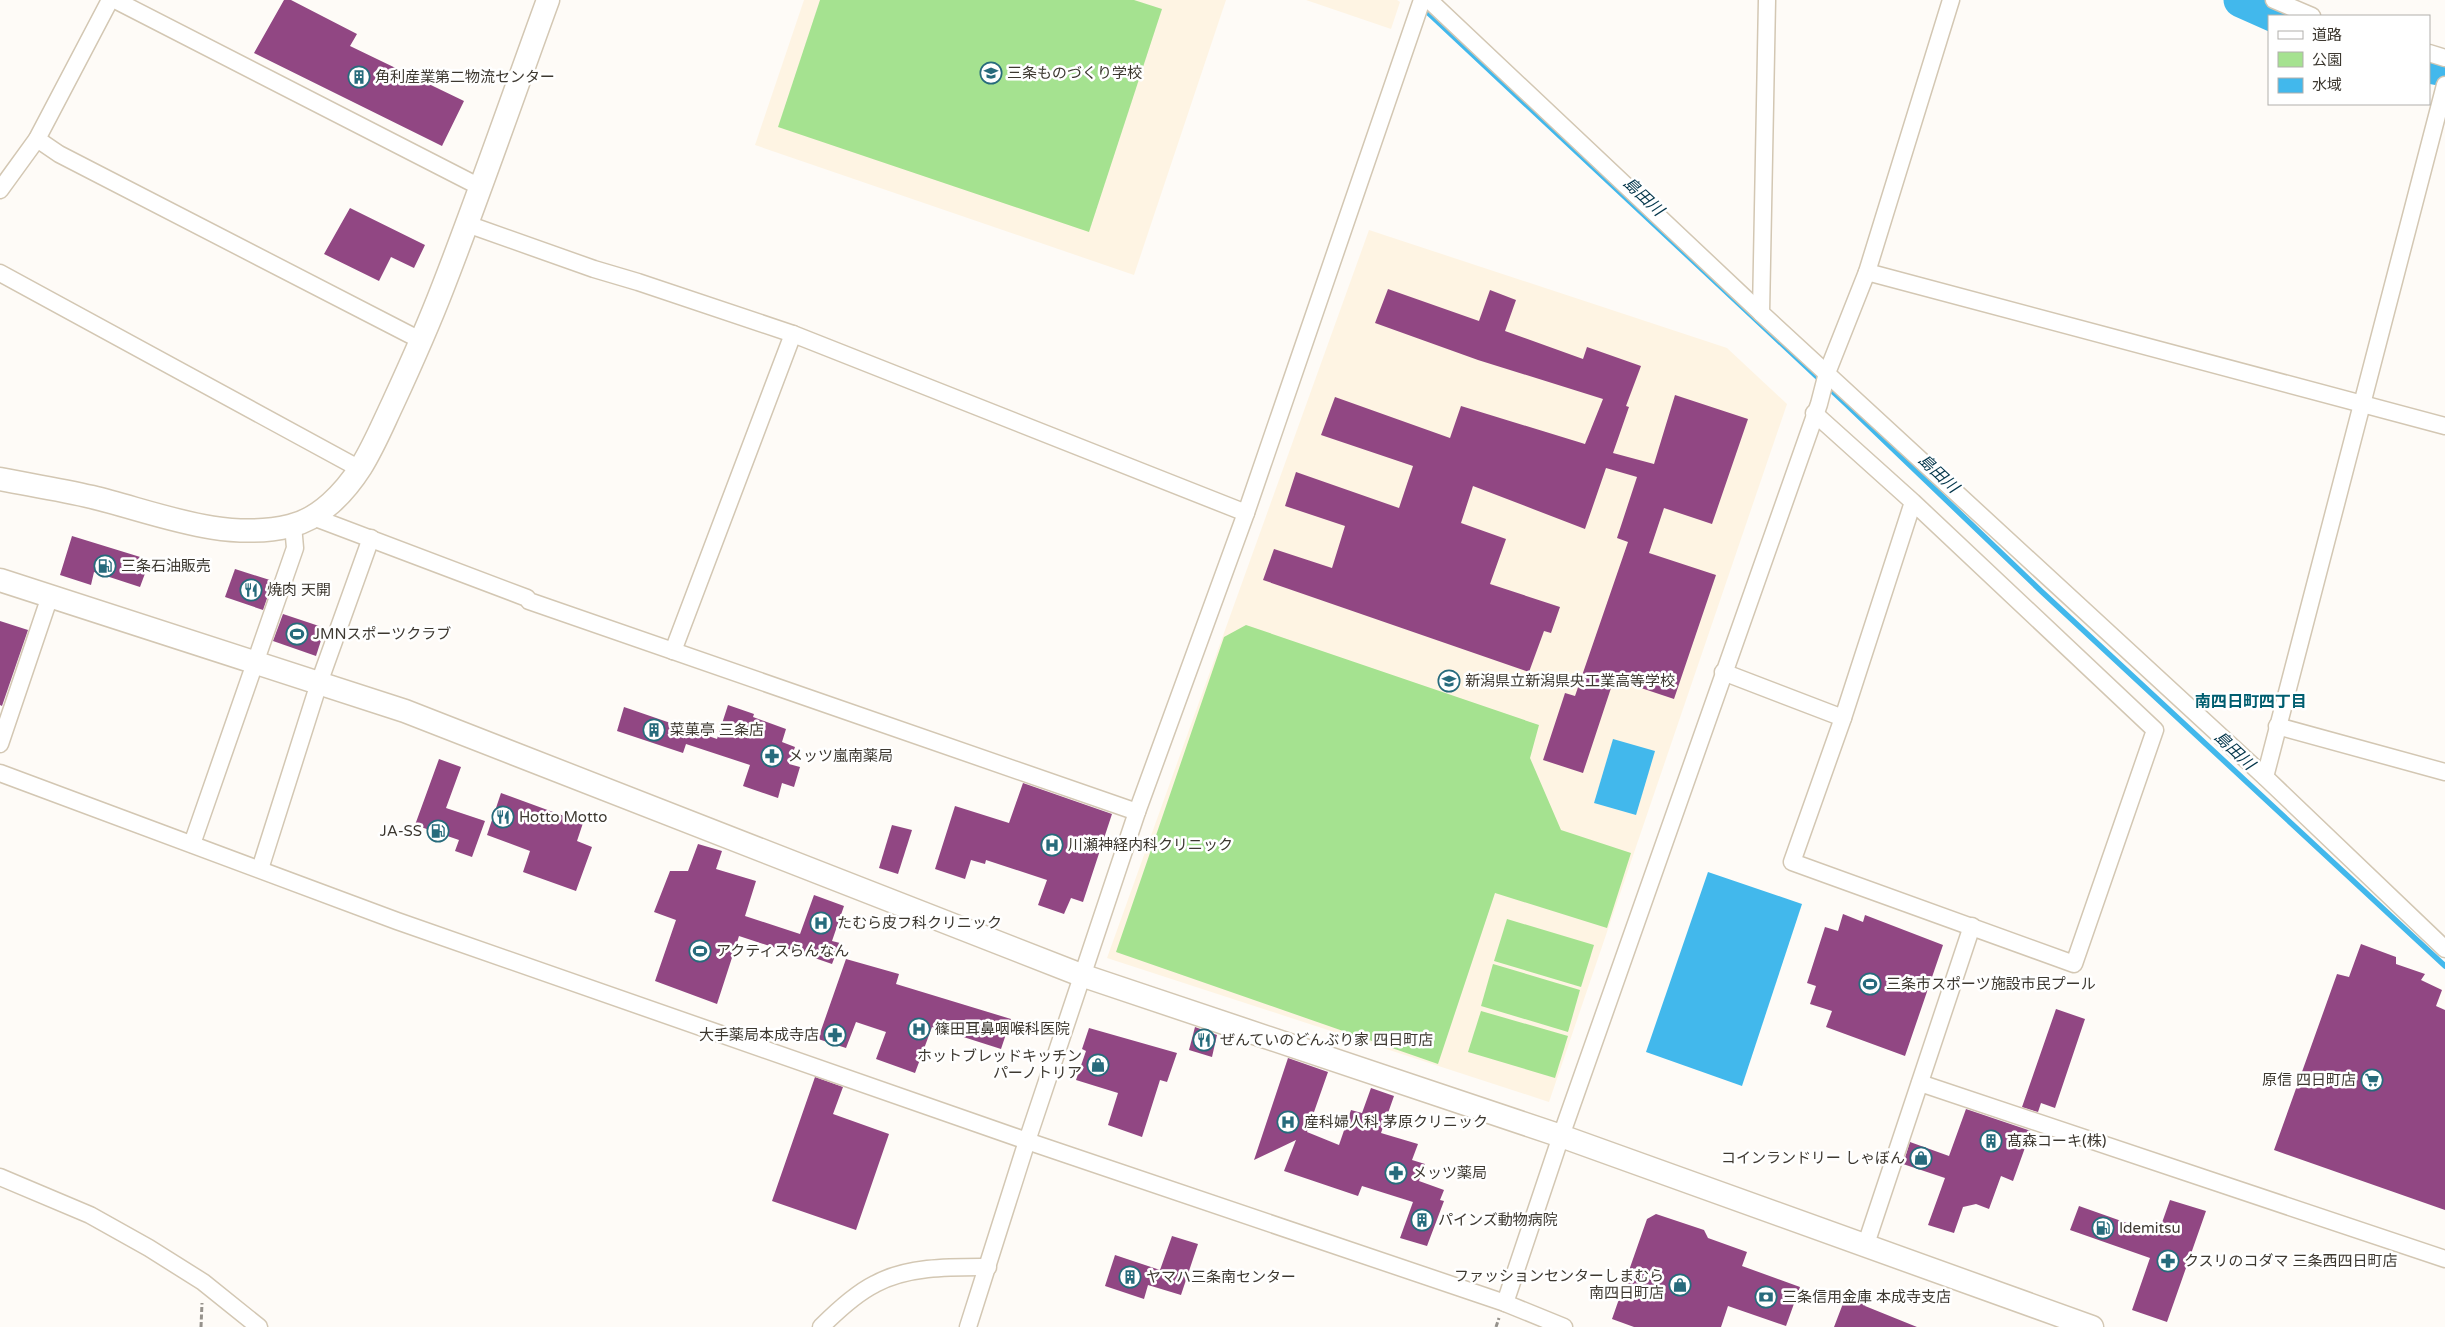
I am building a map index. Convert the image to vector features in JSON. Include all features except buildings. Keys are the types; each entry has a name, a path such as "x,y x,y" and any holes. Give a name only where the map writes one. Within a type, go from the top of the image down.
{"street":[{"path":"0,190 37,139 110,0"},
{"path":"115,0 480,187"},
{"path":"192,844 303,521 344,489 360,469 372,449 422,341 467,224 548,0"},
{"path":"968,1327 1027,1141 1137,812 1246,513 1422,0"},
{"path":"1429,0 1761,313 2266,777 2445,949"},
{"path":"1761,313 1767,0"},
{"path":"1505,1304 1560,1136 1827,373 1866,272 1951,0"},
{"path":"2274,0 2310,15"},
{"path":"2430,53 2445,58"},
{"path":"2266,777 2277,726 2445,85"},
{"path":"37,139 59,154 422,341"},
{"path":"467,224 594,269 793,334 1246,513"},
{"path":"1866,272 2445,426"},
{"path":"0,273 360,469"},
{"path":"673,652 793,334"},
{"path":"1814,413 1913,502 2155,730 2074,964 1792,862 1843,718 1913,502"},
{"path":"0,478 90,497 203,526 234,531 256,531 303,521 372,538 527,598 529,601 1137,812"},
{"path":"260,870 320,683 372,538"},
{"path":"0,580 405,711 1082,975 1560,1136 2092,1327"},
{"path":"0,744 50,596"},
{"path":"1723,672 1843,718"},
{"path":"2277,726 2445,772"},
{"path":"0,773 396,921 1027,1141 1505,1304 1564,1327"},
{"path":"1866,1247 1972,926"},
{"path":"1920,1083 2445,1258"},
{"path":"0,1177 90,1215 149,1248 203,1282 259,1327"},
{"path":"821,1327 838,1310 875,1283 910,1272 947,1268 988,1268"}],"shaded area":[{"name":"三条ものづくり学校","path":"804,0 1226,0 1134,275 755,145"},
{"path":"1306,0 1397,0 1400,2 1391,29"},
{"name":"新潟県立新潟県央工業高等学校","path":"1369,230 1727,348 1787,404 1549,1102 1107,958"}],"green space":[{"name":"三条ものづくり学校","path":"820,0 1134,0 1162,9 1089,232 778,127"},
{"path":"1246,625 1539,725 1530,758 1561,830 1631,853 1607,928 1495,893 1438,1064 1116,952 1224,637"},
{"path":"1507,919 1594,945 1581,987 1494,961"},
{"path":"1493,964 1580,990 1568,1032 1481,1006"},
{"path":"1481,1011 1568,1036 1555,1078 1468,1052"}],"water":[{"path":"1613,739 1655,751 1636,815 1594,803"},
{"path":"1708,872 1802,904 1742,1086 1646,1052"}],"waterway":[{"path":"2241,0 2275,15"},
{"name":"島田川","path":"1422,7 1846,404 2041,591 2445,966"},
{"path":"2430,66 2445,69"}],"place":[{"name":"三条ものづくり学校","path":"991,73"},
{"name":"角利産業第二物流センター","path":"359,77"},
{"name":"三条石油販売","path":"105,566"},
{"name":"焼肉 天開","path":"251,590"},
{"name":"JMNスポーツクラブ","path":"297,634"},
{"name":"新潟県立新潟県央工業高等学校","path":"1449,681"},
{"name":"菜菓亭 三条店","path":"654,730"},
{"name":"メッツ嵐南薬局","path":"772,756"},
{"name":"Hotto Motto","path":"503,817"},
{"name":"JA-SS","path":"438,831"},
{"name":"川瀬神経内科クリニック","path":"1052,845"},
{"name":"たむら皮フ科クリニック","path":"821,923"},
{"name":"アクティスらんなん","path":"700,951"},
{"name":"三条市スポーツ施設市民プール","path":"1870,984"},
{"name":"篠田耳鼻咽喉科医院","path":"919,1029"},
{"name":"大手薬局本成寺店","path":"835,1035"},
{"name":"ぜんていのどんぶり家 四日町店","path":"1204,1040"},
{"name":"ホットブレッドキッチン パーノトリア","path":"1098,1065"},
{"name":"原信 四日町店","path":"2372,1080"},
{"name":"産科婦人科 茅原クリニック","path":"1288,1122"},
{"name":"髙森コーキ(株)","path":"1991,1141"},
{"name":"コインランドリー しゃぼん","path":"1921,1158"},
{"name":"メッツ薬局","path":"1396,1173"},
{"name":"パインズ動物病院","path":"1422,1220"},
{"name":"Idemitsu","path":"2103,1228"},
{"name":"クスリのコダマ 三条西四日町店","path":"2168,1261"},
{"name":"ヤマハ三条南センター","path":"1130,1277"},
{"name":"ファッションセンターしまむら 南四日町店","path":"1680,1285"},
{"name":"三条信用金庫 本成寺支店","path":"1766,1297"}],"district":[{"name":"南四日町四丁目","path":"2251,701"}]}
